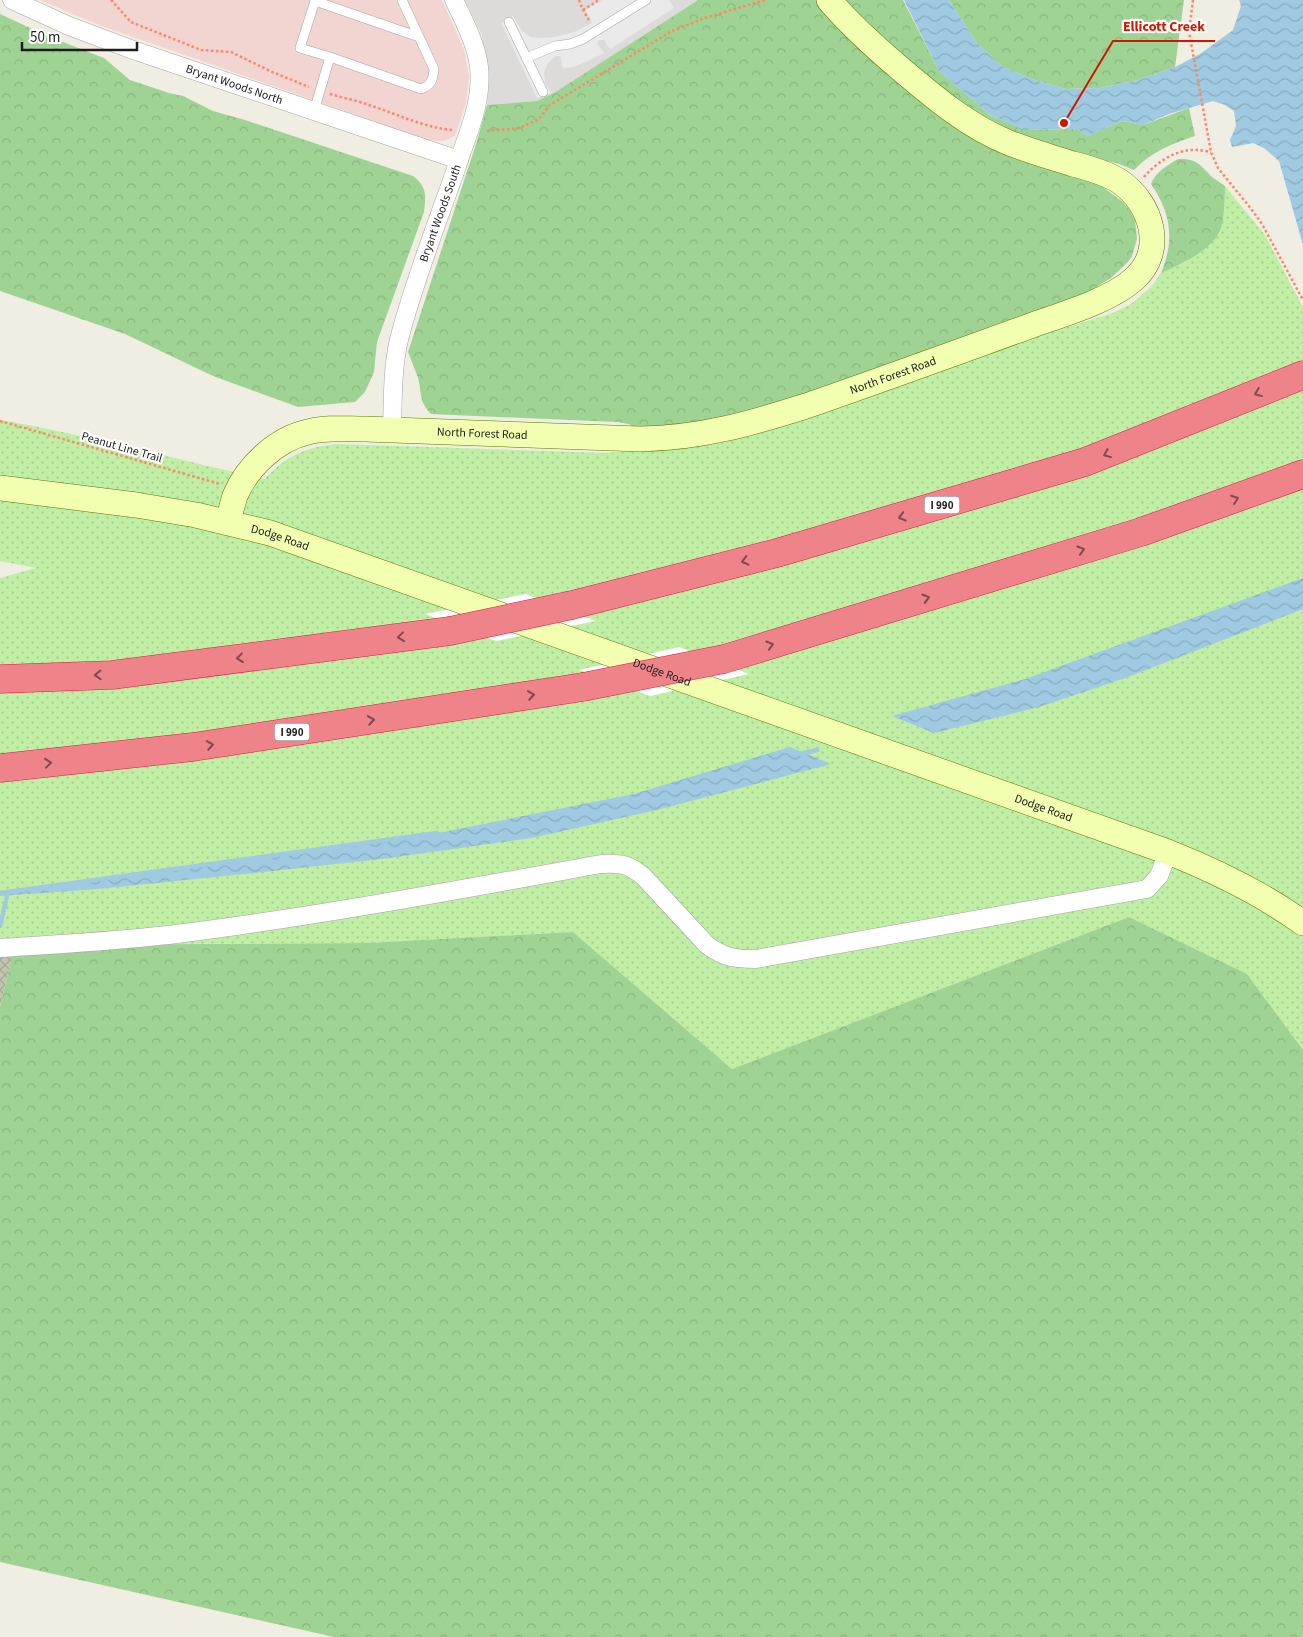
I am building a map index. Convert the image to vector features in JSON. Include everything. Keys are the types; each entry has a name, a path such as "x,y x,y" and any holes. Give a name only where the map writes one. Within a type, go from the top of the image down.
{"highway":[{"name":"I 990","path":"0,679 112,675 450,631 572,605 777,554 1085,462 1303,374"},
{"name":"I 990","path":"0,768 193,747 583,687 724,659 1141,532 1303,474"}],"street":[{"name":"Bryant Woods North","path":"12,0 69,26 106,40 459,160"},
{"name":"Bryant Woods South","path":"392,430 397,344 473,118 478,93 477,57 470,35 454,0"},
{"name":"North Forest Road","path":"228,522 239,490 248,473 265,455 296,435 306,432 328,429 392,430 640,439 684,436 722,430 766,419 1050,319 1111,294 1136,278 1146,265 1148,259 1151,231 1147,212 1132,191 1110,176 1009,143 967,121 883,54 829,0"},
{"name":"Dodge Road","path":"0,488 196,515 270,533 1168,852 1250,888 1303,923"},
{"path":"0,948 184,933 394,902 601,864 619,863 634,868 644,877 707,944 719,953 736,960 756,959 1147,889 1159,876 1168,852"}],"lane":[{"path":"402,0 420,36 434,69 432,81 428,87 421,89 300,48 315,1 420,36"},
{"path":"526,58 555,46 570,44 583,39 646,0"},
{"path":"508,22 543,92"},
{"path":"314,111 330,57"}],"path":[{"path":"111,0 131,22 201,50 231,52 270,71 416,123 436,128 458,130"},
{"path":"579,0 590,22"},
{"path":"583,10 599,0"},
{"path":"480,131 493,132 520,128 539,119 550,105 672,32 705,18 765,0"},
{"path":"1193,0 1189,32 1211,152 1218,168 1262,224 1303,300"},
{"path":"1144,177 1153,167 1171,155 1191,150 1211,152"},
{"name":"Peanut Line Trail","path":"0,420 239,490"}],"shaded area":[{"path":"40,0 442,0 464,50 469,76 466,103 455,136 444,141 427,140 99,25"},
{"path":"465,0 698,0 554,93 537,101 487,105 489,87 482,35"},
{"path":"602,0 669,0 674,8 610,49 604,40 599,40 597,44 604,53 586,62 573,67 563,68 560,56 556,56 547,64 544,73 545,82 551,93 537,98 501,23 513,16 522,31 530,37 555,37 574,32 592,23 585,10"},
{"path":"0,945 15,945 0,1006"}],"green space":[{"path":"698,0 818,0 913,91 1100,185 1123,202 1135,220 1137,239 1132,256 1111,278 1090,291 1027,318 860,376 720,420 637,430 629,424 617,422 431,414 422,400 419,381 408,352 487,105 537,101 554,93"},
{"path":"842,0 903,0 939,71 990,115 1025,130 1077,129 1088,136 1122,121 1143,125 1189,108 1195,136 1162,149 1147,158 1134,170 1119,164 1075,153 995,126 938,90"},
{"path":"949,0 1184,0 1175,67 1138,80 1100,88 1066,89 1031,79 1002,66 977,43"},
{"path":"0,14 45,35 104,58 130,80 183,96 213,111 413,176 418,180 424,192 424,212 377,342 374,372 365,392 355,402 298,407 213,376 125,334 0,291"},
{"path":"1178,159 1198,163 1212,177 1225,186 1223,218 1219,233 1208,246 1185,262 1161,273 1168,249 1169,227 1163,206 1151,184 1159,172"},
{"path":"1225,186 1265,235 1303,307 1303,1050 1247,974 1129,917 732,1069 573,932 367,943 0,945 0,578 36,568 0,561 0,420 100,440 265,479 280,464 297,454 306,450 336,444 603,453 684,448 726,442 808,418 1039,336 1113,313 1131,304 1152,286 1161,273 1186,262 1220,233"},
{"path":"1129,917 1247,974 1303,1050 1303,1637 334,1637 0,1562 0,1006 15,945 367,943 573,932 732,1069"}],"water":[{"path":"904,0 949,0 977,43 1002,66 1031,79 1066,89 1100,88 1138,80 1175,67 1200,54 1233,30 1241,6 1239,0 1303,0 1303,245 1279,161 1264,148 1253,143 1232,147 1230,140 1236,126 1234,111 1225,105 1213,101 1169,114 1143,125 1122,121 1088,136 1077,129 1025,130 990,115 939,71"},
{"path":"1303,578 1303,609 1128,677 1039,707 934,733 892,716 1025,679"},
{"path":"790,747 831,764 657,810 531,838 382,859 263,872 98,889 0,896 0,893 433,834 634,794"}],"pier":[{"path":"526,594 596,621 496,641 425,614"},
{"path":"679,647 749,674 650,696 579,670"}],"waterway":[{"path":"800,754 817,750"},
{"path":"0,893 437,833"},
{"path":"0,926 8,892"}],"place":[{"name":"Ellicott Creek","path":"1064,123"}]}
